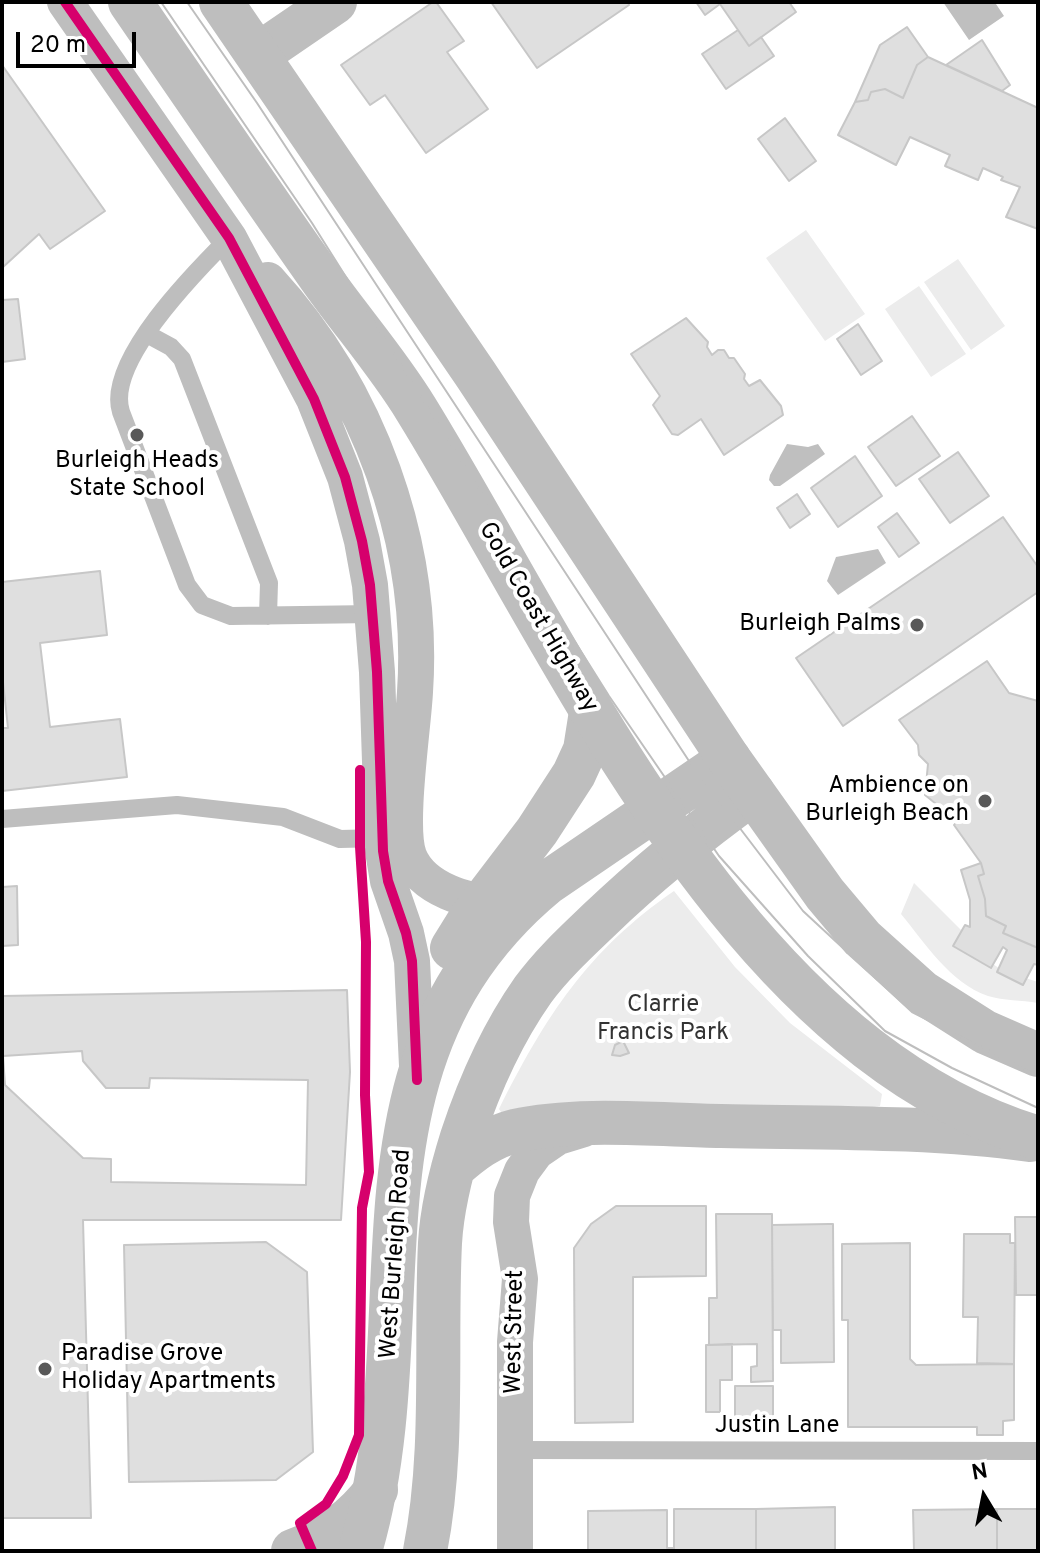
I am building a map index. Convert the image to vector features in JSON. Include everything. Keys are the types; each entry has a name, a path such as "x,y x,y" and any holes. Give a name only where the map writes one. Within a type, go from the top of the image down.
{"main road":[{"name":"Gold Coast Highway","path":"130,2 322,281 414,406 591,712 655,809 727,908 832,1018 918,1082 973,1111 1038,1139"},
{"path":"221,2 476,375 741,776 825,894 883,959 922,992 985,1032 1034,1053"},
{"path":"259,54 335,2"},
{"path":"499,906 537,831 574,774 585,750 591,712"},
{"path":"499,906 547,883 655,809 741,776"},
{"name":"West Burleigh Road","path":"431,1540 442,1215 453,1168 482,1084 533,990 636,883 682,845 741,776"},
{"name":"West Burleigh Road","path":"360,1551 376,1490 385,1418 398,1181 425,1030 437,982 457,938 499,906"},
{"path":"453,1168 478,1147 513,1132 551,1126 609,1124 925,1130 1038,1139"},
{"path":"293,1551 335,1530 356,1513 376,1490"}],"street":[{"path":"65,2 229,238 314,399 330,437 355,514 373,614 381,768 394,838 425,877 447,892 499,906"},
{"path":"229,238 292,307 354,404 367,429 393,501 407,570 416,672 388,881 412,961 418,1077"},
{"path":"373,614 389,603 407,570"},
{"name":"West Street","path":"515,1551 515,1342 520,1279 511,1210 514,1189 531,1157 550,1141 609,1124"}],"lane":[{"path":"229,238 173,296 147,334 120,386 119,404 187,585 202,605 221,614 373,614"},
{"path":"147,334 171,347 182,359 269,583 268,616"},
{"path":"2,819 177,805 283,817 340,839 394,838"},
{"name":"Justin Lane","path":"515,1450 1038,1451"}],"green space":[{"path":"806,230 865,314 825,341 766,258"},
{"path":"958,259 1005,326 971,350 924,282"},
{"path":"919,286 966,354 931,377 885,309"},
{"path":"914,883 964,933 983,957 1003,971 1038,982 1038,1003 988,996 974,990 950,972 901,914"},
{"name":"Clarrie Francis Park","path":"674,891 735,967 790,1023 882,1094 880,1106 849,1111 505,1118 499,1109 516,1076 572,988 617,937"}],"shaded area":[{"path":"943,2 996,4 1004,16 969,40"},
{"path":"787,444 808,447 818,444 825,454 780,486 774,486 769,480 770,475"},
{"path":"878,549 886,563 838,595 827,581 836,557"}],"building":[{"path":"433,2 464,41 447,52 488,109 426,153 385,95 370,105 341,65"},
{"path":"491,2 628,2 629,5 537,68"},
{"path":"696,2 789,2 796,12 749,46 720,4 705,15"},
{"path":"907,27 928,57 917,65 903,98 885,89 871,92 868,100 855,102 880,45"},
{"path":"738,30 749,46 761,37 774,56 726,89 702,54"},
{"path":"982,40 1010,85 1002,91 946,65"},
{"path":"928,57 1038,108 1038,229 1006,217 1020,187 1001,180 1003,177 983,168 978,180 945,166 950,155 910,137 896,165 838,135 855,102 868,100 871,92 885,89 903,98 917,65"},
{"path":"2,65 105,211 50,249 39,234 2,268"},
{"path":"785,118 816,161 789,181 758,139"},
{"path":"18,299 25,359 2,362 2,300"},
{"path":"686,318 708,342 707,347 712,355 724,350 729,358 734,358 749,386 760,380 781,406 783,415 724,455 701,419 678,435 672,434 653,405 660,396 631,354"},
{"path":"858,324 882,361 861,375 837,339"},
{"path":"912,416 940,456 896,486 868,447"},
{"path":"958,452 989,496 950,523 919,479"},
{"path":"855,456 882,496 838,527 811,488"},
{"path":"797,494 810,514 790,528 777,508"},
{"path":"897,513 919,543 899,557 878,527"},
{"name":"Burleigh Palms","path":"1003,517 1038,567 1038,592 843,726 796,658"},
{"path":"100,571 107,635 40,643 50,727 120,719 127,777 2,791 2,728 8,728 2,673 2,582"},
{"name":"Ambience on Burleigh Beach","path":"987,661 1009,693 1038,701 1038,948 1003,933 1006,926 986,916 978,876 984,874 981,863 954,825 957,821 925,795 928,764 919,755 918,745 899,720"},
{"path":"981,863 984,874 978,876 986,916 1006,926 1003,933 1038,948 1038,965 1034,964 1023,985 997,972 1007,950 1003,947 991,968 953,946 965,925 970,927 970,900 961,870"},
{"path":"17,886 18,945 2,946 2,887"},
{"name":"Paradise Grove Holiday Apartments","path":"347,990 350,1072 341,1220 83,1220 91,1518 2,1518 2,996"},
{"path":"623,1041 629,1053 612,1055 615,1045"},
{"path":"82,1051 83,1061 106,1088 149,1088 150,1078 308,1080 306,1185 111,1182 111,1159 83,1158 5,1085 3,1056"},
{"path":"616,1206 706,1206 706,1276 633,1277 633,1422 575,1423 574,1248 591,1224"},
{"path":"716,1214 772,1214 773,1381 751,1382 751,1367 757,1366 757,1344 709,1345 709,1298 717,1298"},
{"path":"1015,1217 1038,1217 1038,1295 1016,1295"},
{"path":"833,1224 834,1362 781,1363 781,1330 773,1330 772,1225"},
{"path":"964,1234 1010,1234 1010,1243 1015,1243 1014,1364 977,1363 978,1317 963,1317"},
{"path":"266,1242 307,1272 313,1452 276,1480 129,1482 124,1245"},
{"path":"910,1243 910,1359 916,1365 1014,1364 1014,1420 1003,1421 1003,1435 977,1435 977,1427 848,1427 848,1320 842,1320 842,1244"},
{"path":"732,1344 732,1380 720,1380 720,1412 706,1412 706,1345"},
{"path":"735,1386 773,1386 773,1426 735,1426"},
{"path":"835,1507 835,1551 756,1551 756,1509"},
{"path":"674,1509 756,1509 756,1551 674,1551"},
{"path":"997,1509 997,1551 914,1551 913,1510"},
{"path":"997,1509 1038,1509 1038,1551 997,1551"},
{"path":"667,1510 667,1548 674,1548 674,1551 588,1551 588,1511"}],"tram line":[{"path":"161,2 312,223 609,696 719,856 808,956 885,1031 952,1068 1038,1108"},
{"path":"187,2 257,103 691,764 803,911 912,1012 1038,1076"}],"cycle path":[{"path":"65,2 229,238 314,399 345,477 370,585 377,672 383,851 388,881 412,961 417,1080"},
{"path":"312,1551 300,1523 326,1504 343,1476 359,1435 362,1208 369,1172 360,770"}],"place":[{"name":"Burleigh Heads State School","path":"137,435"},
{"name":"Burleigh Palms","path":"917,625"},
{"name":"Ambience on Burleigh Beach","path":"985,801"},
{"name":"Paradise Grove Holiday Apartments","path":"45,1369"}]}
